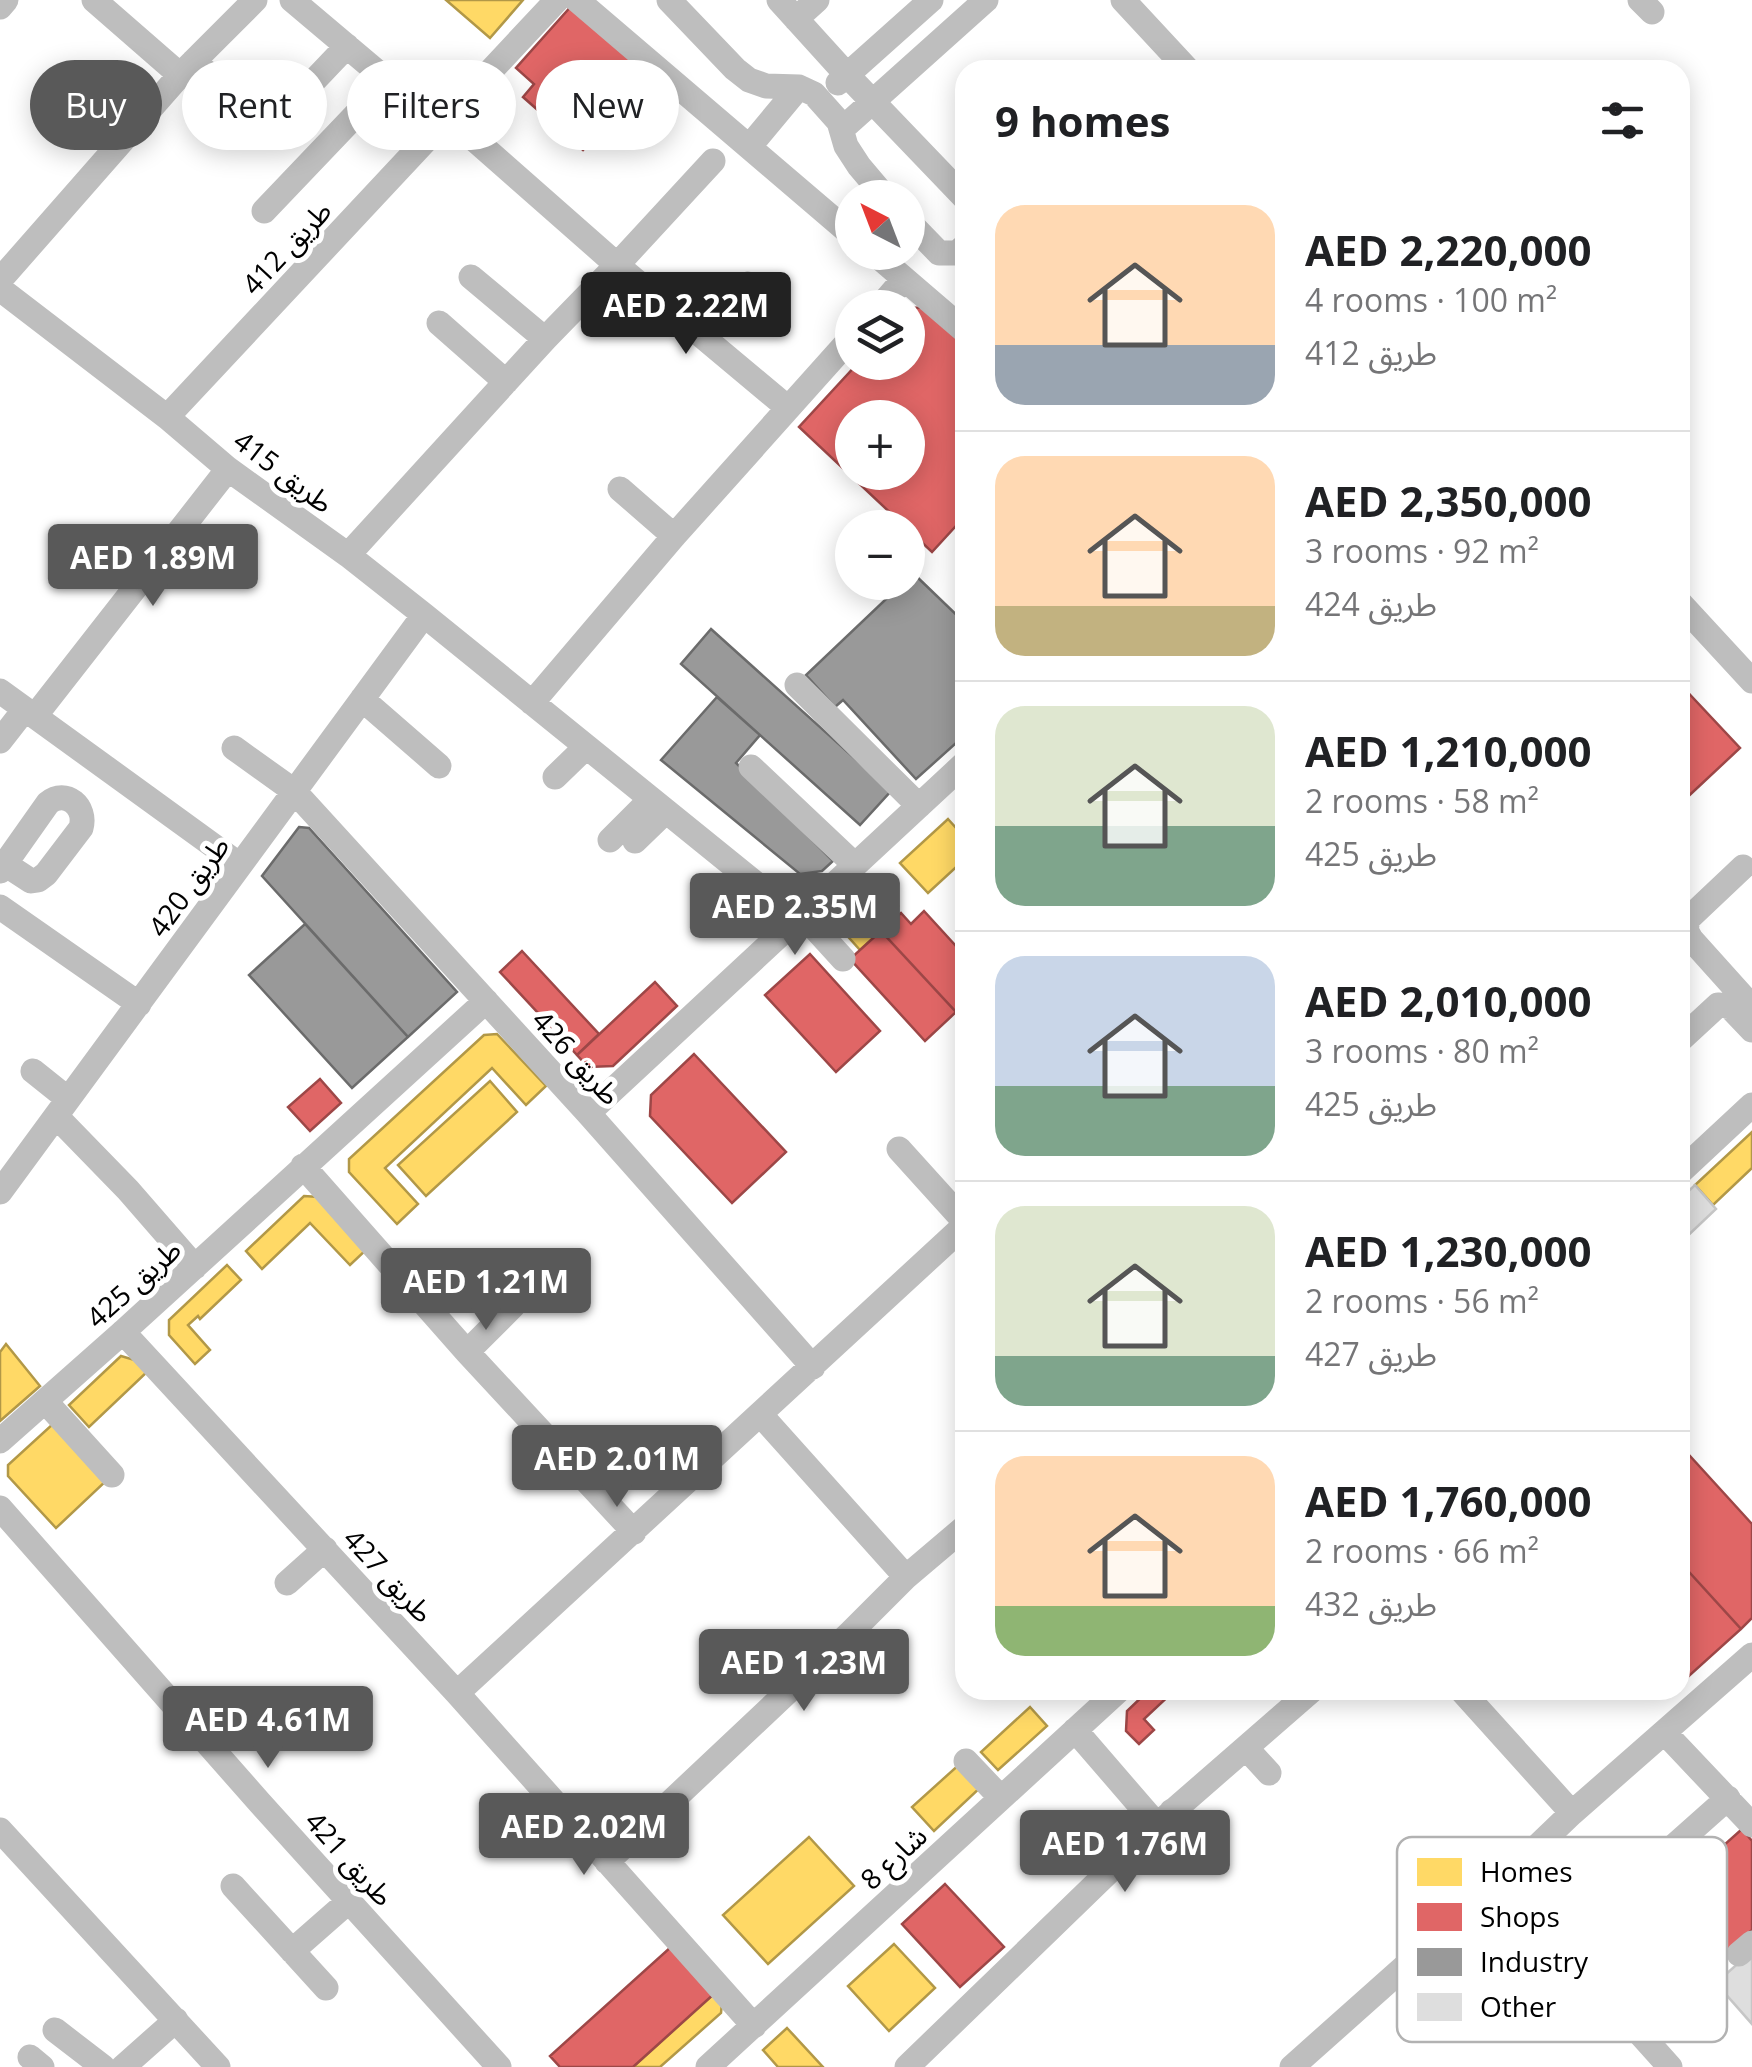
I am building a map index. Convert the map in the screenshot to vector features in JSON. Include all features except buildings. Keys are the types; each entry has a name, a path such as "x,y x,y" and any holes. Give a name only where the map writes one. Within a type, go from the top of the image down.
{"street":[{"path":"0,7 6,0"},
{"path":"94,0 182,64"},
{"path":"195,60 255,0"},
{"path":"292,0 362,60"},
{"name":"طريق 412","path":"501,60 557,0"},
{"path":"576,0 835,220"},
{"path":"670,0 741,75 766,86 809,93 839,122 846,146 871,180"},
{"path":"817,0 788,10 955,188"},
{"path":"749,147 809,93 847,75 931,0"},
{"path":"842,129 986,0"},
{"path":"1124,0 1179,60"},
{"path":"327,67 346,46"},
{"path":"0,280 182,74"},
{"path":"264,211 347,125"},
{"name":"طريق 412","path":"167,418 418,150"},
{"path":"476,150 788,408"},
{"path":"348,556 714,161"},
{"path":"925,239 939,253 955,254"},
{"path":"894,270 955,317"},
{"path":"471,277 545,339"},
{"path":"895,290 904,279"},
{"path":"704,336 748,284"},
{"name":"طريق 415","path":"0,289 228,469 424,615 800,916 843,959"},
{"path":"439,322 506,382"},
{"path":"532,702 835,355"},
{"path":"0,741 30,712 228,469"},
{"path":"620,489 674,536"},
{"path":"1690,614 1752,681"},
{"name":"طريق 420","path":"1,1188 424,615"},
{"path":"797,685 919,806"},
{"path":"0,691 240,865"},
{"path":"362,699 438,766"},
{"path":"555,777 586,747"},
{"name":"طريق 426","path":"234,748 294,792 813,1367"},
{"path":"751,767 855,864"},
{"path":"588,1114 955,772"},
{"path":"622,841 658,805"},
{"path":"1690,917 1743,868"},
{"path":"0,907 139,1004"},
{"path":"1690,937 1752,1006"},
{"name":"طريق 425","path":"0,1441 486,1002"},
{"path":"1690,1031 1718,1005 1729,1006 1752,1030"},
{"path":"33,1070 128,1190 196,1267"},
{"path":"1690,1163 1752,1106"},
{"path":"899,1148 955,1216"},
{"path":"303,1166 467,1352 634,1532"},
{"path":"922,1189 955,1219"},
{"path":"457,1692 955,1234"},
{"path":"467,1352 513,1306"},
{"name":"طريق 427","path":"123,1332 457,1692 754,2026"},
{"path":"45,1401 112,1475"},
{"path":"760,1414 906,1577"},
{"name":"طريق 421","path":"0,1508 498,2067"},
{"path":"607,1862 906,1577 955,1545"},
{"path":"287,1584 325,1549"},
{"path":"849,1634 884,1676"},
{"path":"1547,1837 1752,1655"},
{"name":"شارع 8","path":"708,2067 1075,1730 1100,1700"},
{"path":"907,2067 1166,1818 1301,1700"},
{"path":"1471,1700 1572,1813"},
{"path":"1075,1730 1166,1818 1197,1842"},
{"path":"1665,1733 1750,1820"},
{"path":"1247,1749 1270,1773"},
{"path":"966,1761 1001,1798"},
{"path":"1684,1837 1728,1798"},
{"path":"0,1830 218,2067"},
{"path":"233,1886 326,1988"},
{"path":"292,1951 349,1901"},
{"path":"1292,2067 1397,1974"},
{"path":"123,2067 176,2020"},
{"path":"55,2030 104,2067"},
{"path":"1645,2042 1666,2066"}]}
